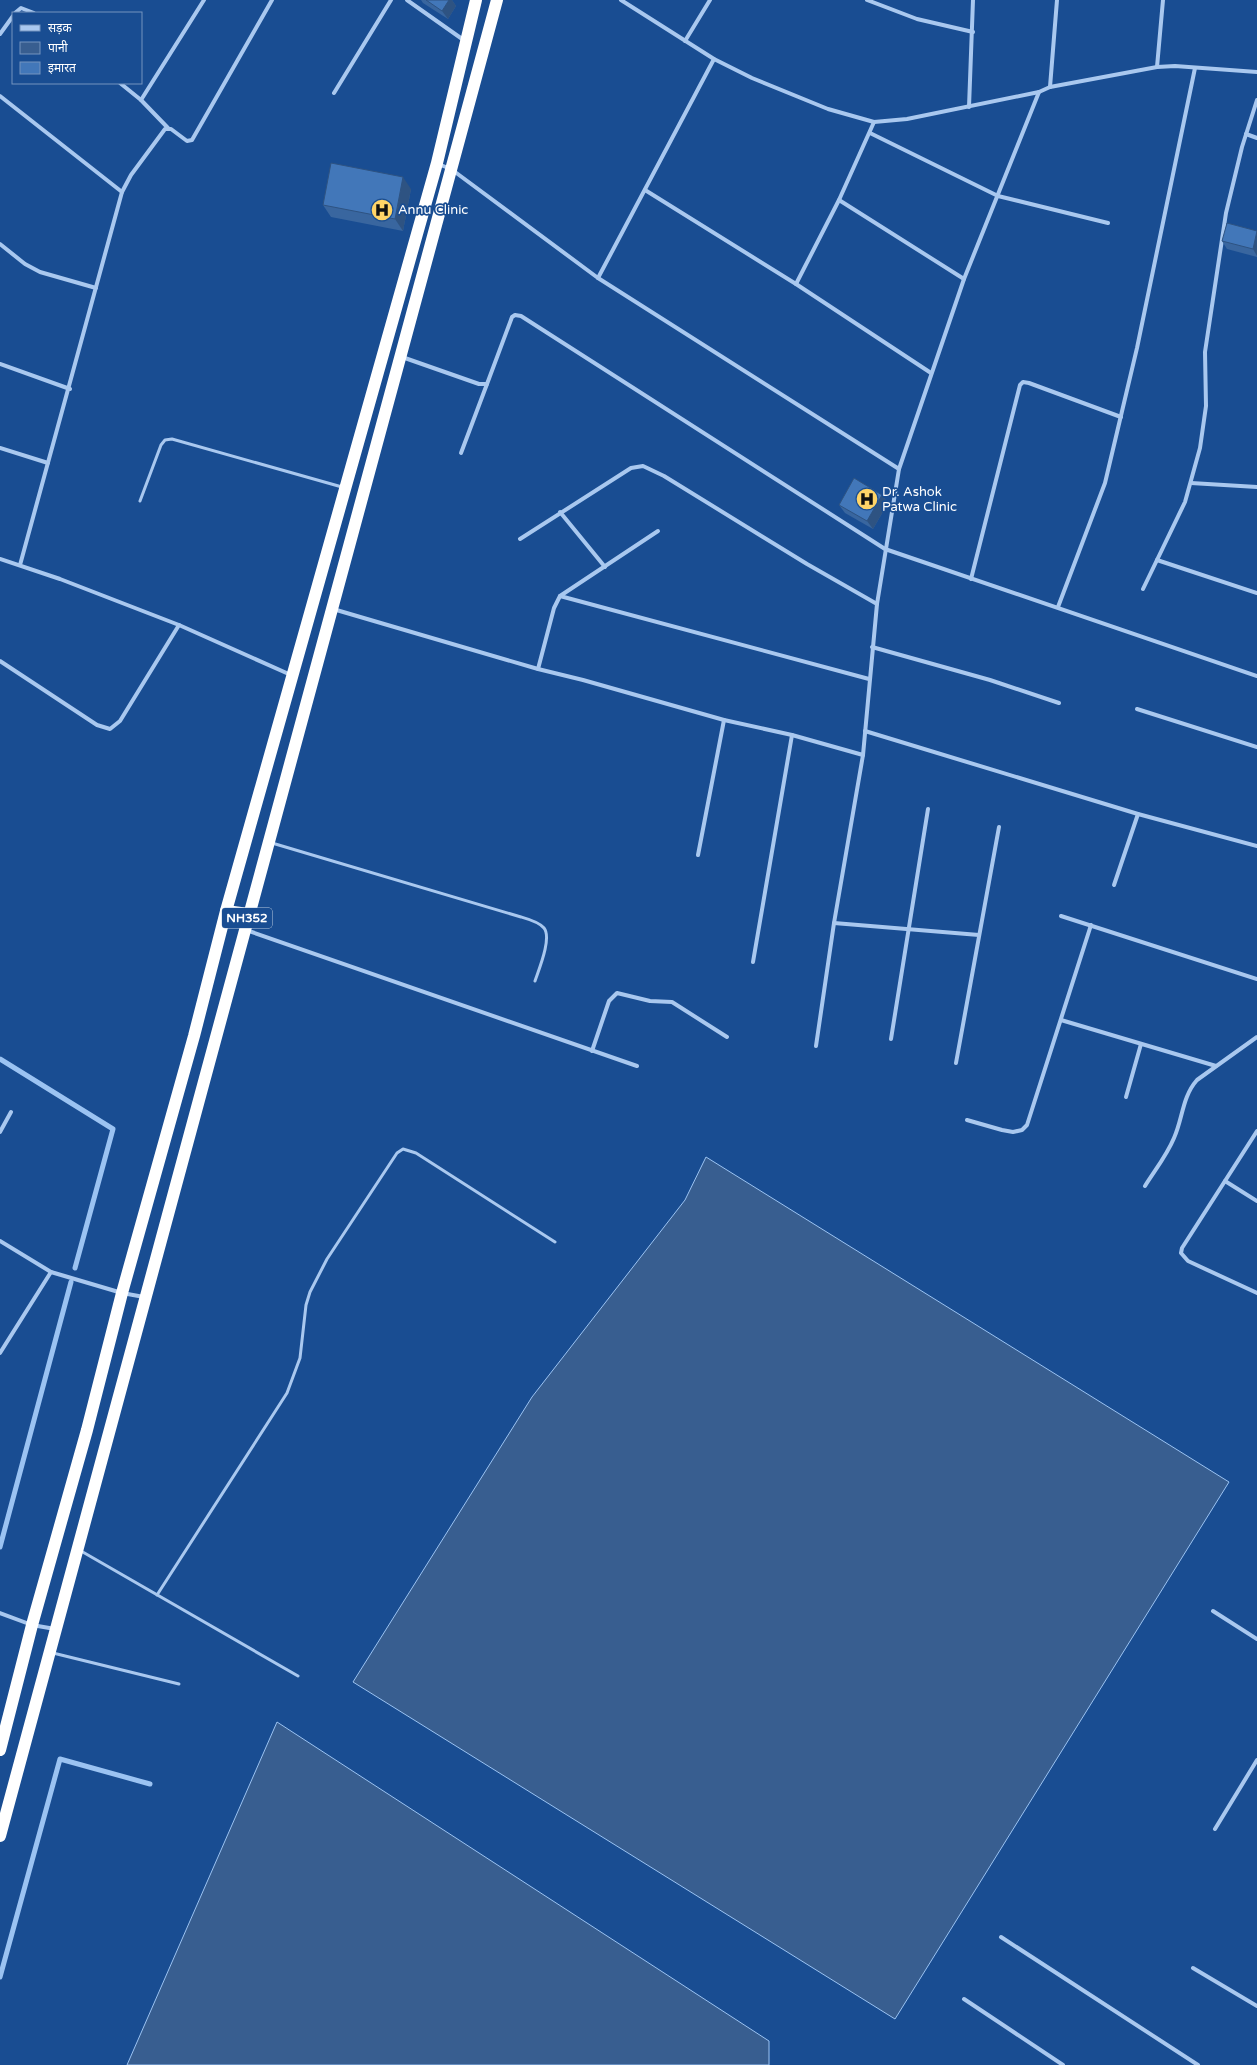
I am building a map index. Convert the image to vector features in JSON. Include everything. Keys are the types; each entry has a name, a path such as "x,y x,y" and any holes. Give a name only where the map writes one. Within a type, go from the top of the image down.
{"highway":[{"name":"NH352","path":"0,1750 32,1625 87,1430 122,1293 194,1036 226,911 437,163 476,0"},
{"name":"NH352","path":"0,1836 330,609 401,356 497,0"},
{"path":"226,911 248,914"}],"street":[{"path":"141,100 204,0"},
{"path":"121,84 141,100 168,128 185,141 188,142 192,140 272,0"},
{"path":"334,92 391,0"},
{"path":"406,0 466,41"},
{"path":"621,0 685,41 752,78 828,109 874,122 907,119 969,107 1039,92 1050,87 1157,67 1257,72"},
{"path":"685,41 710,0"},
{"path":"867,0 917,19 973,32"},
{"path":"969,107 973,32 972,0"},
{"path":"1050,87 1056,0"},
{"path":"1157,67 1163,0"},
{"path":"16,12 21,8 31,12"},
{"path":"0,34 12,17"},
{"path":"598,278 714,58"},
{"path":"1058,607 1105,484 1137,348 1195,68"},
{"path":"816,1046 834,923 862,755 877,604 899,469 964,279 1039,92"},
{"path":"0,96 122,192"},
{"path":"1143,588 1178,517 1191,484 1200,448 1206,406 1205,352 1226,213 1246,134 1257,100"},
{"path":"796,284 839,200 874,122"},
{"path":"20,566 70,389 122,192 131,175 163,131 168,128"},
{"path":"870,133 998,196 1108,223"},
{"path":"1246,134 1257,138"},
{"path":"437,163 451,169 598,278 899,469"},
{"path":"645,190 796,284 931,373"},
{"path":"839,200 964,279"},
{"path":"0,244 25,264 40,272 96,288"},
{"path":"461,453 512,317 515,315 521,316 885,548 1257,676"},
{"path":"401,356 479,384 487,384"},
{"path":"0,364 70,389"},
{"path":"971,578 1020,385 1023,382 1029,383 1121,417"},
{"path":"0,448 48,463"},
{"path":"520,539 631,468 643,466 680,485 807,564 877,604"},
{"path":"1191,484 1257,487"},
{"path":"560,512 605,567"},
{"path":"538,669 554,608 560,596 658,531"},
{"path":"0,559 60,578 179,625 292,675"},
{"path":"1157,560 1257,593"},
{"path":"560,596 869,679"},
{"path":"330,609 538,669 583,680 724,720 792,735 862,755"},
{"path":"0,661 97,725 110,729 120,721 179,625"},
{"path":"872,647 990,680 1060,703"},
{"path":"1137,709 1257,747"},
{"path":"698,855 724,720"},
{"path":"865,731 1138,814 1257,846"},
{"path":"753,962 792,735"},
{"path":"891,1039 910,928 928,808"},
{"path":"1114,885 1138,814"},
{"path":"956,1063 999,827"},
{"path":"1061,916 1257,979"},
{"path":"834,923 910,928 979,935"},
{"path":"967,1120 1013,1132 1022,1130 1028,1121 1091,925"},
{"path":"244,929 637,1066"},
{"path":"592,1051 609,1001 617,993 650,1001 672,1002 727,1037"},
{"path":"1061,1020 1216,1066"},
{"path":"1145,1186 1175,1137 1189,1090 1197,1080 1257,1037"},
{"path":"1126,1097 1141,1044"},
{"path":"0,1132 11,1112"},
{"path":"1257,1131 1182,1248 1181,1253 1188,1262 1257,1293"},
{"path":"1225,1181 1257,1201"},
{"path":"0,1241 51,1272 122,1293 145,1297"},
{"path":"0,1353 51,1272"},
{"path":"1213,1611 1257,1639"},
{"path":"0,1613 32,1625 56,1630"},
{"path":"1215,1829 1257,1760"},
{"path":"1001,1937 1198,2065"},
{"path":"1193,1968 1257,2006"},
{"path":"964,1999 1063,2065"}],"lane":[{"path":"140,501 160,447 165,440 172,439 346,488"},
{"path":"268,842 521,917 537,924 545,930 548,939 535,981"},
{"path":"157,1595 287,1393 300,1358 306,1305 310,1292 327,1259 397,1153 403,1149 416,1153 555,1242"},
{"path":"78,1549 298,1676"},
{"path":"50,1652 179,1684"}],"water":[{"path":"706,1157 1229,1482 895,2019 353,1682 532,1397 685,1200"},
{"path":"277,1722 769,2041 769,2065 127,2065"}],"building":[{"path":"426,0 449,0 442,11"},
{"path":"331,163 403,177 395,219 323,205"},
{"path":"1227,223 1257,231 1253,249 1222,241"},
{"path":"854,478 882,495 867,521 839,505"}],"waterway":[{"path":"0,1059 113,1129 75,1268"},
{"path":"0,1547 71,1282"},
{"path":"0,1977 60,1759 150,1784"}],"place":[{"name":"Annu Clinic","path":"382,210"},
{"name":"Dr. Ashok Patwa Clinic","path":"867,499"}]}
